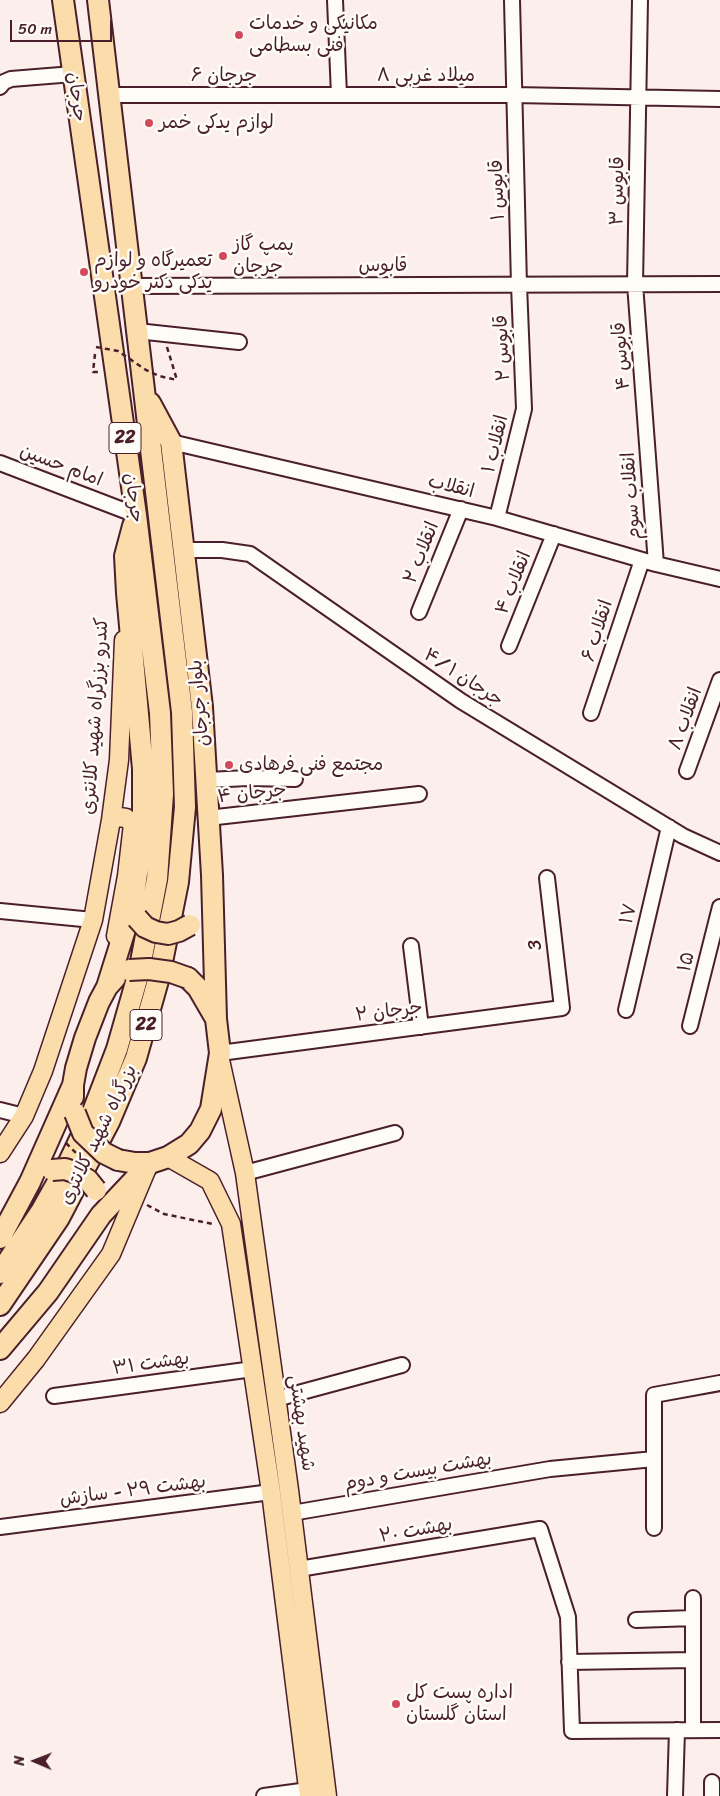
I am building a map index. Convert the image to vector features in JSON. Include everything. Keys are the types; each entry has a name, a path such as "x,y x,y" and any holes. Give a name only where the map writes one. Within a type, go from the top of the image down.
{"highway":[{"name":"جرجان","path":"63,0 136,514 160,713 163,794 157,878"},
{"name":"جرجان","path":"98,0 131,286 146,394 182,712"},
{"name":"بلوار جرجان","path":"146,394 171,442 202,707 212,875 216,1019"},
{"path":"0,1238 30,1182 72,1085 85,1038 99,1002 116,977 134,913 143,833 143,769 126,593 125,556 136,514"},
{"name":"بزرگراه شهید کلانتری","path":"0,1305 59,1218 109,1122 136,1058 159,977 178,882 185,807 182,712"},
{"path":"134,913 145,927 156,932 168,934 180,931 190,925 202,904 212,875"},
{"name":"بزرگراه شهید کلانتری","path":"0,1273 42,1210 64,1170 99,1096 117,1049 139,972 157,878"},
{"path":"72,1085 74,1113 84,1133 104,1153 118,1160 135,1163 159,1160 189,1144 200,1131 211,1109 220,1055 216,1019 206,1000 188,978 171,972 156,970 116,977"},
{"name":"بزرگراه شهید کلانتری","path":"0,1348 48,1292 101,1214 159,1160"},
{"path":"30,1182 40,1174 52,1170 65,1169 77,1172 88,1180 96,1190 101,1214"}],"main road":[{"name":"کندرو بزرگراه شهید کلانتری","path":"3,1144 24,1116 42,1071 93,920 119,760 126,593"},
{"path":"110,820 119,816 126,818 133,824 127,876 116,930 116,977"},
{"name":"شهید بهشتی","path":"220,1055 245,1173 292,1512 327,1796"},
{"path":"0,1404 36,1359 111,1254 134,1199 159,1160"},
{"name":"شهید بهشتی","path":"159,1160 210,1181 231,1224 271,1492 309,1793"}],"street":[{"path":"335,0 339,95"},
{"name":"۱ قابوس","path":"512,0 519,285"},
{"name":"۳ قابوس","path":"635,284 640,0"},
{"path":"0,86 11,79 73,74"},
{"name":"جرجان ۶","path":"109,95 339,95"},
{"name":"۸ میلاد غربی","path":"339,95 514,95 720,100"},
{"name":"۴ قابوس","path":"635,284 646,424"},
{"name":"قابوس","path":"131,286 720,284"},
{"name":"۲ قابوس","path":"519,285 524,409"},
{"path":"137,331 239,342"},
{"name":"انقلاب ۱","path":"497,518 524,409"},
{"name":"انقلاب سوم","path":"646,424 656,564"},
{"name":"انقلاب","path":"171,442 497,518 656,564 720,579"},
{"name":"امام حسین","path":"0,462 136,514"},
{"name":"۲ انقلاب","path":"419,612 460,509"},
{"name":"۴ انقلاب","path":"508,646 554,534"},
{"name":"جرجان ۱ /۴","path":"184,550 222,550 250,554 461,701 683,836 720,853"},
{"name":"۶ انقلاب","path":"591,713 642,560"},
{"name":"۸ انقلاب","path":"687,771 720,680"},
{"path":"207,780 248,778 296,779"},
{"name":"۴ جرجان","path":"208,818 418,794"},
{"name":"۱۷","path":"626,1010 669,827"},
{"name":"3","path":"547,878 562,1008"},
{"name":"۱۵","path":"690,1026 720,907"},
{"path":"0,911 93,920"},
{"path":"411,946 421,1027"},
{"name":"جرجان ۲","path":"220,1055 562,1008"},
{"path":"0,1110 24,1116"},
{"path":"245,1173 395,1133"},
{"path":"276,1399 402,1365"},
{"name":"بهشت ۳۱","path":"54,1396 253,1370"},
{"path":"654,1528 654,1395 720,1383"},
{"name":"بهشت بیست و دوم","path":"292,1512 550,1469 654,1459"},
{"name":"بهشت ۲۹ - سازش","path":"0,1527 271,1492"},
{"name":"بهشت ۲۰","path":"299,1569 540,1529 568,1617 569,1662"},
{"path":"693,1598 693,1730"},
{"path":"636,1620 693,1618"},
{"path":"693,1660 569,1662 572,1731 720,1730"},
{"path":"675,1796 677,1730"},
{"path":"264,1796 309,1793"}],"path":[{"path":"93,372 96,347 118,351 146,370 159,376 177,380 168,348"},
{"path":"134,1199 164,1214 208,1224 231,1224"}],"place":[{"name":"مکانیکی و خدمات فنی بسطامی","path":"239,35"},
{"name":"لوازم یدکی خمر","path":"149,123"},
{"name":"پمپ گاز جرجان","path":"223,256"},
{"name":"تعمیرگاه و لوازم یدکی دکتر خودرو","path":"84,272"},
{"name":"مجتمع فنی فرهادی","path":"229,765"},
{"name":"اداره پست کل استان گلستان","path":"396,1704"}]}
